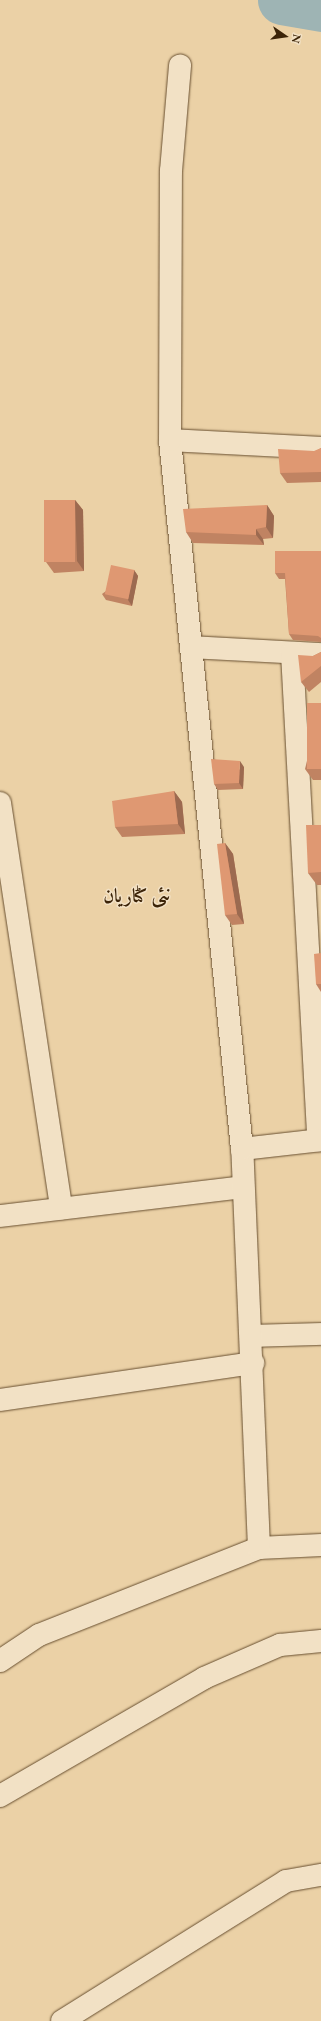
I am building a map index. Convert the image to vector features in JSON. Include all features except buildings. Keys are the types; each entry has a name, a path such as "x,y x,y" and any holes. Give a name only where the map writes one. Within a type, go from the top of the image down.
{"street":[{"path":"180,65 171,171 170,440 242,1149 242,1187 252,1336 259,1548"},
{"path":"170,440 321,448"},
{"path":"191,647 321,654"},
{"path":"242,1149 319,1140 292,653"},
{"path":"0,803 61,1208"},
{"path":"0,1216 242,1187"},
{"path":"252,1336 321,1334"},
{"path":"0,1400 253,1363"},
{"path":"0,1661 39,1635 259,1548 321,1545"},
{"path":"0,1796 204,1678 280,1645 321,1641"},
{"path":"62,2021 286,1881 321,1875"}],"waterway":[{"path":"282,0 321,7"}],"district":[{"name":"نئی کٹاریان","path":"137,896"}]}
